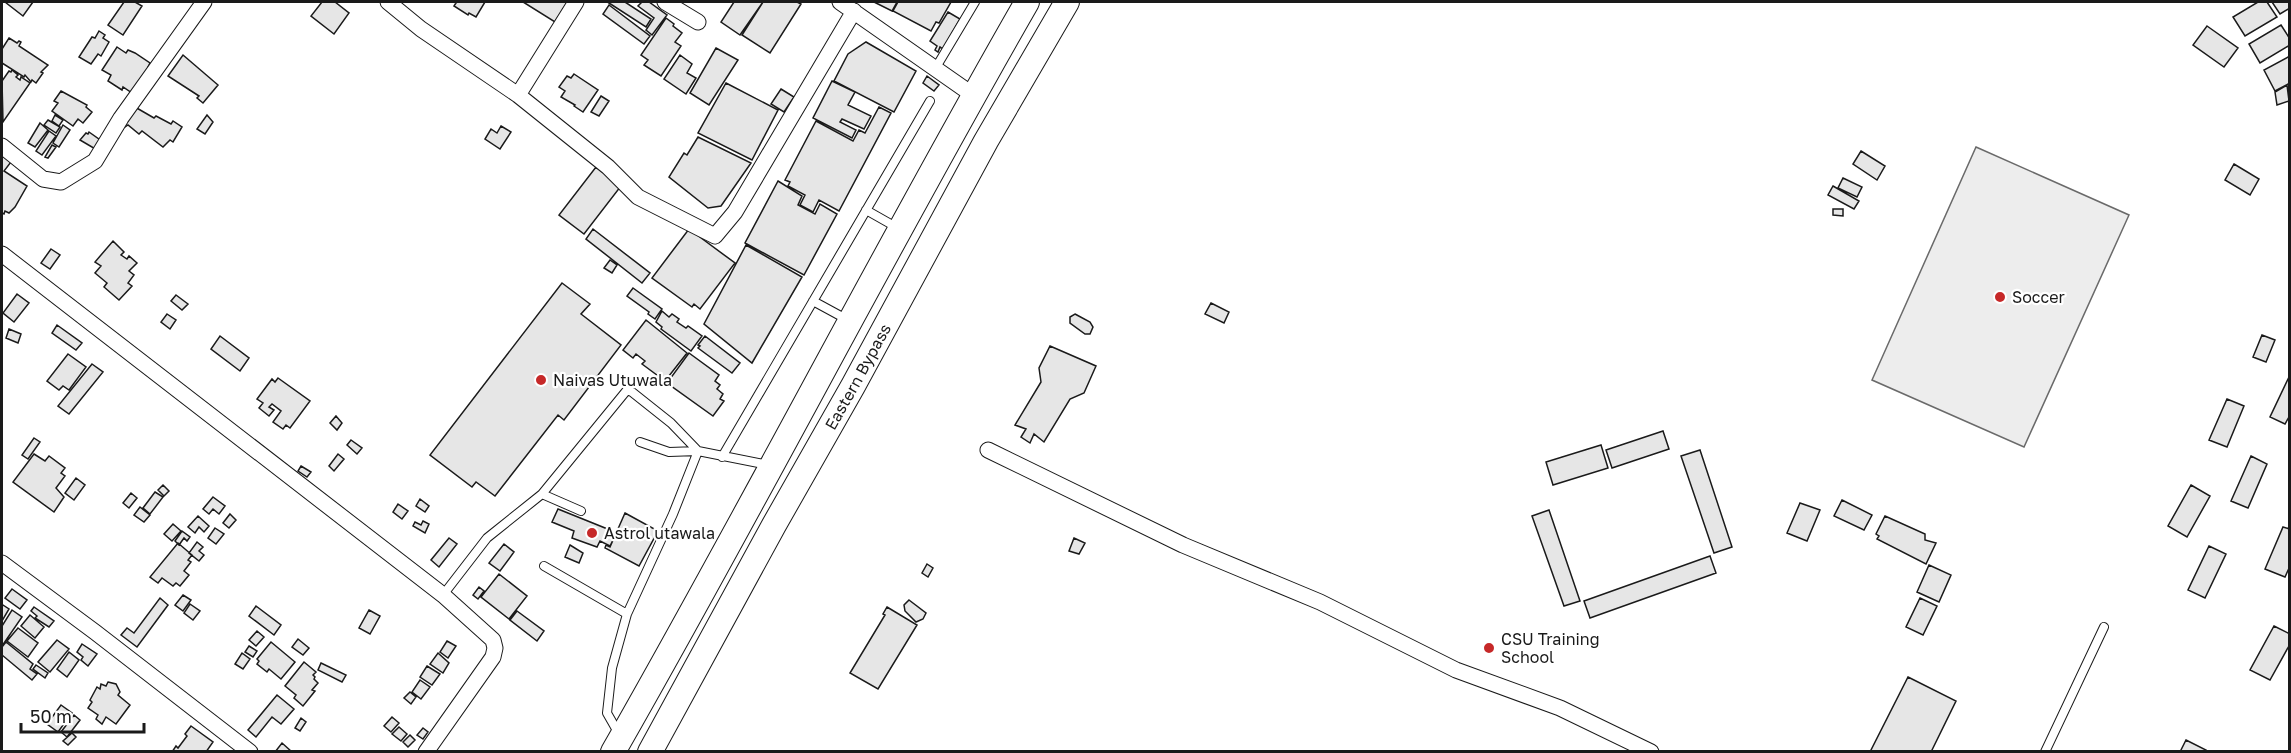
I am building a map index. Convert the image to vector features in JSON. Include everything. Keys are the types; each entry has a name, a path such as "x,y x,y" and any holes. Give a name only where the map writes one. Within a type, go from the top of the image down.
{"main road":[{"name":"Eastern Bypass","path":"617,745 649,691 899,229 1027,2"},
{"name":"Eastern Bypass","path":"650,752 986,141 1067,2"}],"street":[{"path":"2,146 43,179 61,183 95,161 121,118 204,2"},
{"path":"388,2 421,29 518,94 608,167 638,197 715,236 735,212 854,11"},
{"path":"518,94 576,2"},
{"path":"664,2 698,22"},
{"path":"840,2 973,95"},
{"path":"2,254 443,596 493,640 495,648 493,657 426,752"},
{"path":"988,450 1183,545 1320,602 1456,670 1560,708 1651,752"},
{"path":"2,563 250,752"}],"lane":[{"path":"935,69 975,2"},
{"path":"722,457 930,101"},
{"path":"866,210 899,229"},
{"path":"813,301 849,320"},
{"path":"443,596 487,538 542,494 627,390 671,423 698,451"},
{"path":"640,442 669,452 698,451 770,465"},
{"path":"617,745 607,713 612,668 627,614 673,514 698,451"},
{"path":"542,494 581,511"},
{"path":"544,566 627,614"},
{"path":"2045,752 2104,627"}],"shaded area":[{"name":"Soccer","path":"1976,147 2129,215 2024,447 1872,380"}],"building":[{"path":"5,2 33,2 23,16"},
{"path":"124,2 135,2 142,6 123,35 108,25"},
{"path":"322,2 335,2 349,13 334,34 311,16"},
{"path":"454,2 485,2 476,17 454,6 456,3"},
{"path":"523,2 568,2 555,22"},
{"path":"625,2 651,19 646,27 609,3"},
{"path":"642,2 649,2 667,15 652,35 646,30 654,18 638,6"},
{"path":"734,2 763,2 740,35 721,22"},
{"path":"763,2 801,4 770,53 742,35"},
{"path":"874,2 897,2 892,11"},
{"path":"898,2 951,2 939,23 936,22 931,31 893,11"},
{"path":"2258,2 2267,2 2277,17 2245,36 2233,17"},
{"path":"2272,2 2290,2 2290,8 2280,14"},
{"path":"609,5 650,36 644,44 603,14"},
{"path":"948,12 960,19 943,49 940,47 938,52 935,50 937,46 930,41"},
{"path":"666,18 682,33 675,42 681,46 661,76 644,65 648,60 641,55"},
{"path":"2281,25 2290,39 2290,45 2260,63 2249,44"},
{"path":"2207,26 2238,48 2224,67 2193,45"},
{"path":"99,31 109,42 101,56 98,54 91,64 79,57 92,37 95,38"},
{"path":"9,38 17,43 21,42 19,46 48,65 41,72 43,73 36,83 2,63 2,49"},
{"path":"866,42 916,71 894,112 834,81 848,54"},
{"path":"117,47 126,53 128,50 135,53 150,63 148,67 151,69 135,95 108,81 111,75 102,70"},
{"path":"716,48 738,60 709,105 690,93"},
{"path":"183,55 218,85 203,103 197,98 199,96 168,76"},
{"path":"680,55 692,64 687,73 696,78 686,94 664,79"},
{"path":"2290,56 2290,83 2275,91 2264,70"},
{"path":"12,70 20,80 21,77 30,83 3,122 2,81"},
{"path":"574,74 598,90 583,112 561,97 565,91 559,87 567,76 571,78"},
{"path":"927,76 939,85 934,91 923,83"},
{"path":"832,81 855,92 848,105 871,116 864,129 842,119 840,122 856,130 852,138 813,118"},
{"path":"726,83 778,110 752,160 698,133"},
{"path":"2287,85 2289,101 2277,105 2275,92"},
{"path":"781,89 794,97 784,112 771,104"},
{"path":"61,91 87,105 86,107 92,112 83,123 78,119 73,126 52,111 58,103 54,101"},
{"path":"601,96 609,101 599,116 591,112"},
{"path":"135,107 154,118 156,116 171,124 173,121 182,127 173,142 170,140 163,147 142,131 139,134 128,125 125,127 120,125"},
{"path":"879,107 891,113 839,211 819,200 813,212 800,205 805,195 788,186 790,182 785,180 816,121 853,141 859,130 865,133"},
{"path":"55,115 63,120 59,126 52,121"},
{"path":"207,115 213,122 205,134 197,129"},
{"path":"48,120 60,127 56,133 44,125"},
{"path":"40,123 48,130 35,147 28,143"},
{"path":"63,125 70,130 59,147 53,143"},
{"path":"501,126 511,132 500,149 485,139 491,129 497,133"},
{"path":"49,131 56,136 42,155 36,151"},
{"path":"89,132 103,142 97,150 80,140"},
{"path":"698,137 751,163 721,206 708,208 669,177 684,153 687,155"},
{"path":"52,145 56,147 48,158 45,157"},
{"path":"1861,151 1885,166 1877,180 1853,164"},
{"path":"2,155 11,162 4,171 27,186 15,207 9,213 5,211 4,214 2,213"},
{"path":"2234,164 2259,179 2250,195 2225,180"},
{"path":"596,167 621,186 584,234 559,215"},
{"path":"1843,178 1862,187 1857,197 1838,188"},
{"path":"778,181 802,196 798,205 815,214 820,204 837,214 804,275 745,243"},
{"path":"1833,186 1859,201 1854,209 1828,195"},
{"path":"1833,209 1843,209 1843,216 1833,215"},
{"path":"593,229 650,273 642,283 586,239"},
{"path":"689,229 735,263 700,309 694,304 692,307 652,278"},
{"path":"113,241 124,252 121,255 127,259 129,256 137,263 129,271 134,275 128,283 132,286 119,300 104,287 107,283 95,273 101,266 95,262"},
{"path":"746,245 802,277 752,363 704,324"},
{"path":"51,249 60,255 50,269 41,263"},
{"path":"610,260 617,265 612,273 604,268"},
{"name":"Naivas Utuwala","path":"562,283 590,304 581,314 621,345 564,420 558,415 495,496 476,482 472,487 430,455"},
{"path":"633,288 662,309 655,319 627,296"},
{"path":"17,294 29,303 14,322 3,313"},
{"path":"176,295 188,304 182,310 171,301"},
{"path":"1211,303 1229,312 1224,323 1205,314"},
{"path":"662,311 669,317 672,314 679,319 677,322 686,328 688,326 702,336 691,351 661,329 662,327 656,322"},
{"path":"167,314 176,320 170,329 161,322"},
{"path":"1075,314 1090,322 1093,327 1090,334 1085,334 1070,323 1070,317"},
{"path":"646,320 687,353 665,381 642,364 645,361 636,354 633,358 623,350"},
{"path":"57,325 82,343 76,350 52,333"},
{"path":"9,329 21,334 18,343 6,338"},
{"path":"2262,335 2275,340 2266,362 2253,357"},
{"path":"220,336 249,358 240,371 211,349"},
{"path":"705,336 740,363 732,373 698,348"},
{"path":"1050,346 1096,366 1084,393 1070,399 1044,442 1034,434 1030,443 1021,437 1026,429 1015,425 1041,382 1039,368"},
{"path":"689,353 719,375 715,381 720,385 717,389 723,394 720,399 724,401 713,416 667,383"},
{"path":"68,354 86,367 69,390 63,386 59,390 47,381"},
{"path":"92,364 103,372 69,414 58,406"},
{"path":"2289,377 2290,415 2285,424 2270,417"},
{"path":"278,378 310,401 290,428 286,425 283,429 273,422 281,411 272,404 269,407 274,410 269,416 259,408 263,403 257,399 272,379 275,382"},
{"path":"2227,399 2244,406 2227,447 2209,440"},
{"path":"336,416 342,423 337,430 330,423"},
{"path":"1663,431 1669,449 1612,468 1606,450"},
{"path":"34,438 40,442 28,459 22,455"},
{"path":"351,440 362,448 357,454 347,445"},
{"path":"1601,445 1608,468 1553,485 1546,462"},
{"path":"1700,450 1732,547 1714,553 1681,456"},
{"path":"34,454 45,461 49,456 65,468 61,473 65,476 56,488 64,497 54,512 13,482"},
{"path":"338,454 344,459 334,471 329,466"},
{"path":"2251,456 2267,464 2248,508 2231,501"},
{"path":"301,466 311,472 307,477 298,471"},
{"path":"76,478 85,485 74,500 65,493"},
{"path":"163,485 169,491 164,496 158,490"},
{"path":"2191,485 2210,496 2187,537 2168,526"},
{"path":"155,492 163,497 150,514 143,508"},
{"path":"131,493 137,498 129,508 123,503"},
{"path":"213,497 225,506 219,514 213,509 209,514 203,509"},
{"path":"420,499 429,506 425,512 416,506"},
{"path":"1842,500 1872,515 1864,530 1834,516"},
{"path":"1800,503 1820,510 1807,541 1787,533"},
{"path":"398,504 408,511 402,519 393,512"},
{"path":"140,507 150,515 144,522 134,515"},
{"path":"558,509 610,530 607,536 614,538 610,546 600,541 597,547 572,538 574,531 552,522"},
{"path":"1549,510 1580,601 1564,606 1532,516"},
{"path":"625,513 658,531 639,566 605,548 606,545 610,547"},
{"path":"230,514 236,520 229,528 223,523"},
{"path":"198,516 209,526 204,532 199,527 195,533 188,527"},
{"path":"1885,516 1925,534 1925,540 1936,543 1926,564 1877,539 1879,536 1876,534"},
{"path":"423,521 429,524 425,533 413,526 415,522 421,525"},
{"path":"173,524 181,531 172,541 164,534"},
{"path":"2283,527 2290,529 2290,566 2285,577 2265,569"},
{"path":"215,528 224,534 216,544 208,538"},
{"path":"182,531 190,537 187,541 184,538 179,545 175,541"},
{"path":"449,538 457,544 439,567 431,560"},
{"path":"1074,538 1085,543 1079,554 1069,551"},
{"path":"197,542 203,547 199,551 204,555 199,561 189,553"},
{"path":"178,543 192,555 188,560 191,562 184,571 189,575 180,586 176,583 173,586 162,578 158,583 150,577"},
{"path":"504,544 514,552 500,571 489,563"},
{"path":"570,545 583,553 579,563 565,557"},
{"path":"2209,546 2226,554 2205,598 2188,590"},
{"path":"1710,556 1716,573 1590,618 1584,601"},
{"path":"927,564 933,568 928,577 922,573"},
{"path":"1929,565 1951,575 1939,602 1917,592"},
{"path":"499,574 527,596 509,619 481,597"},
{"path":"479,587 484,591 478,599 473,595"},
{"path":"12,589 27,600 20,609 5,598"},
{"path":"183,595 191,600 183,611 175,605"},
{"path":"160,598 168,605 137,647 121,635 127,628 134,633"},
{"path":"1920,598 1937,606 1923,635 1906,627"},
{"path":"909,600 926,613 923,619 916,622 905,611 904,605"},
{"path":"190,604 200,611 193,620 184,613"},
{"path":"3,605 9,609 2,621 2,607"},
{"path":"256,606 281,625 274,635 249,616"},
{"path":"34,607 54,621 49,627 35,618 37,616 31,611"},
{"path":"887,607 917,625 878,689 850,673 885,615 883,614"},
{"path":"12,610 22,617 2,646 2,626"},
{"path":"369,610 380,616 370,634 359,628"},
{"path":"517,611 544,631 537,641 510,620"},
{"path":"30,615 44,627 35,638 21,626"},
{"path":"2274,626 2290,634 2290,644 2270,680 2250,670"},
{"path":"18,628 38,643 28,657 7,641"},
{"path":"257,631 264,637 256,646 249,640"},
{"path":"298,639 309,648 303,655 292,647"},
{"path":"57,640 69,649 50,672 38,662"},
{"path":"447,641 456,646 448,658 440,652"},
{"path":"6,642 33,664 30,669 37,674 32,680 2,655 2,647"},
{"path":"271,642 295,662 281,679 269,669 267,672 257,664 259,661 257,659"},
{"path":"82,644 97,654 88,666 77,652"},
{"path":"249,646 257,651 253,657 245,652"},
{"path":"69,652 79,660 67,677 57,669"},
{"path":"242,653 250,659 243,669 235,664"},
{"path":"438,653 449,663 443,673 430,664"},
{"path":"304,662 316,672 313,675 318,683 312,690 315,691 303,706 294,698 296,695 285,686"},
{"path":"321,663 346,675 342,682 318,670"},
{"path":"36,665 48,673 45,678 33,669"},
{"path":"427,666 440,674 432,685 420,677"},
{"path":"1908,677 1956,701 1931,752 1870,752"},
{"path":"420,680 430,687 421,699 412,692"},
{"path":"108,682 116,684 120,692 118,695 130,705 116,724 106,717 102,724 96,719 98,715 88,708 97,687 100,689 101,684 106,686"},
{"path":"410,692 416,697 411,704 404,698"},
{"path":"277,695 294,709 281,724 272,717 256,737 248,730"},
{"path":"61,705 72,713 58,732 47,724"},
{"path":"74,715 80,720 67,737 61,732"},
{"path":"392,717 399,723 391,732 384,726"},
{"path":"301,718 306,722 300,731 295,728"},
{"path":"191,726 213,742 206,752 172,752 187,736 185,734"},
{"path":"399,727 407,734 401,741 392,734"},
{"path":"423,728 428,732 423,739 417,735"},
{"path":"72,733 76,737 68,745 63,741"},
{"path":"410,735 415,740 408,747 403,742"},
{"path":"2186,740 2206,750 2205,752 2180,752"},
{"path":"282,743 292,752 275,752"}],"place":[{"name":"Soccer","path":"2000,297"},
{"name":"Naivas Utuwala","path":"541,380"},
{"name":"Astrol utawala","path":"592,533"},
{"name":"CSU Training School","path":"1489,648"}]}
